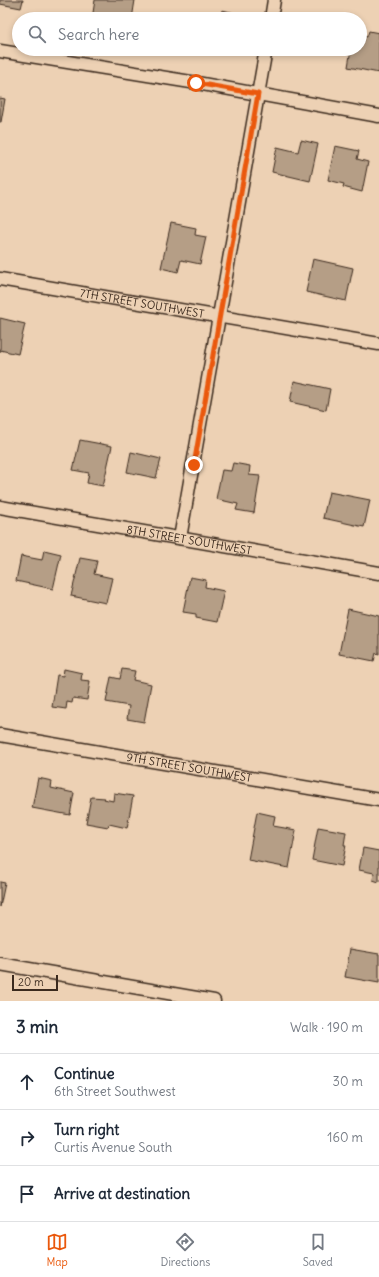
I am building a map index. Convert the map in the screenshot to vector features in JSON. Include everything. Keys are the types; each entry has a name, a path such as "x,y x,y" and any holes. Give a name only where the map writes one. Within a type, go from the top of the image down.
{"street":[{"path":"272,12 274,0"},
{"path":"0,51 12,53"},
{"path":"30,56 379,116"},
{"path":"180,538 265,56"},
{"name":"7TH STREET SOUTHWEST","path":"0,279 379,344"},
{"name":"8TH STREET SOUTHWEST","path":"0,507 379,573"},
{"name":"9TH STREET SOUTHWEST","path":"0,735 379,800"},
{"path":"0,964 214,1001"}],"building":[{"path":"0,0 23,0 21,8 0,4"},
{"path":"95,0 135,0 133,12 93,12"},
{"path":"369,31 379,33 379,73 348,67 350,56 367,56 367,37"},
{"path":"0,98 5,99 1,122 0,122"},
{"path":"301,140 318,144 310,181 272,172 277,147 298,152"},
{"path":"335,146 359,151 357,159 368,162 362,192 343,187 344,184 328,180"},
{"path":"171,223 196,228 195,235 206,237 200,264 181,260 178,272 161,268"},
{"path":"313,259 353,268 346,301 306,292"},
{"path":"0,318 25,324 18,354 0,350"},
{"path":"294,381 330,389 326,410 290,402"},
{"path":"80,440 112,446 103,486 87,483 89,473 73,470"},
{"path":"131,452 161,459 156,478 127,472"},
{"path":"233,463 250,466 249,475 260,476 254,513 236,510 238,504 216,499 222,470 231,471"},
{"path":"329,492 370,500 364,527 323,518"},
{"path":"44,550 61,554 53,589 16,581 21,556 42,560"},
{"path":"80,558 97,561 94,574 112,578 106,603 71,596"},
{"path":"190,577 206,580 205,587 224,591 217,622 196,618 196,614 183,612"},
{"path":"348,609 379,616 379,654 376,653 374,661 339,654"},
{"path":"64,669 82,673 81,680 90,681 87,700 73,698 72,703 67,702 66,709 52,707 57,675 63,676"},
{"path":"122,669 135,671 133,680 151,684 144,722 127,719 129,706 106,702 111,677 120,679"},
{"path":"38,778 52,781 51,788 74,793 70,815 32,808"},
{"path":"114,793 133,796 127,828 109,824 108,827 86,823 91,797 105,798 104,799 113,801"},
{"path":"257,812 275,816 273,826 296,830 289,868 248,860"},
{"path":"318,827 346,832 344,845 346,845 342,866 312,860"},
{"path":"363,848 379,851 379,882 373,880 374,873 359,870"},
{"path":"0,882 5,883 0,907"},
{"path":"350,949 379,954 379,983 345,977"}],"route":[{"path":"194,465 258,94 196,83"}]}
